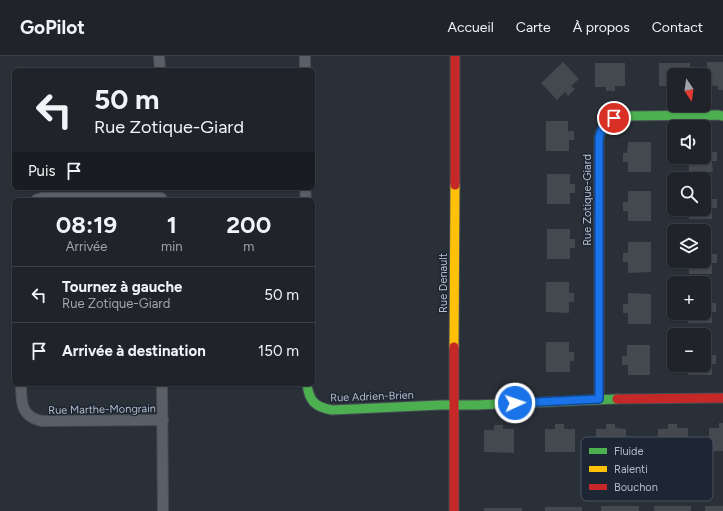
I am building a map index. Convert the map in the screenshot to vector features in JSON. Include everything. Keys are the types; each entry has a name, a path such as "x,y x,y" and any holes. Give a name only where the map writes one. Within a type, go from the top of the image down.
{"street":[{"path":"159,56 160,68"},
{"path":"305,56 305,68"},
{"name":"Rue Denault","path":"454,511 455,56"},
{"name":"Rue Zotique-Giard","path":"599,399 599,138 602,128 609,120 620,116 723,116"},
{"path":"42,198 161,195"},
{"name":"Rue Marthe-Mongrain","path":"21,386 21,397 24,410 28,415 36,420 162,420"},
{"path":"162,386 163,511"},
{"name":"Rue Adrien-Brien","path":"307,386 311,400 324,410 454,405"},
{"path":"454,405 599,399 723,398"}],"building":[{"path":"563,62 579,79 571,86 575,89 568,96 565,92 557,100 541,83"},
{"path":"707,62 723,62 723,90 718,90 718,86 711,85 711,68 707,68"},
{"path":"595,63 625,63 625,86 615,86 615,91 606,91 606,87 595,87"},
{"path":"659,63 690,63 690,68 667,68 667,86 659,86"},
{"path":"546,121 568,121 568,131 574,131 574,140 569,140 569,151 546,151"},
{"path":"628,142 651,142 651,172 628,172 628,162 623,162 623,153 627,153"},
{"path":"712,142 712,152 717,152 717,161 712,161 713,172 689,172 689,164 711,164"},
{"path":"547,174 570,174 570,184 575,184 575,193 570,193 570,204 547,204"},
{"path":"712,188 712,199 717,199 717,208 712,208 712,219 689,219 689,216 711,216"},
{"path":"628,191 651,191 651,221 628,221 628,211 623,211 623,202 628,202"},
{"path":"547,229 570,229 570,239 575,239 575,248 570,248 570,259 547,259"},
{"path":"628,242 651,242 651,272 628,273 628,262 623,262 623,253 628,253"},
{"path":"712,244 712,254 717,254 717,263 712,263 712,274 689,274 689,268 711,268"},
{"path":"546,282 569,282 569,293 574,293 574,302 569,302 569,313 546,312"},
{"path":"628,293 651,294 651,324 628,324 628,313 623,313 623,304 628,304"},
{"path":"711,303 716,303 716,312 712,312 712,323 688,323 688,320 711,320"},
{"path":"546,342 569,342 569,352 574,352 574,361 570,361 570,372 546,372"},
{"path":"627,345 650,345 650,375 628,375 628,365 622,365 622,356 627,356"},
{"path":"711,355 716,355 716,364 712,364 712,375 688,375 688,372 711,372"},
{"path":"719,423 723,423 723,451 713,451 713,437 709,437 709,428 719,428"},
{"path":"555,424 564,424 564,429 575,429 575,452 545,452 545,429 555,429"},
{"path":"606,424 615,424 615,428 626,429 626,437 596,437 596,429 606,429"},
{"path":"668,424 677,424 677,428 688,428 688,437 658,437 658,429 668,429"},
{"path":"494,425 503,425 503,429 514,429 514,453 484,452 484,430 494,430"},
{"path":"601,506 639,506 639,511 601,511"},
{"path":"654,506 691,506 691,511 654,511"},
{"path":"705,506 723,506 723,511 705,511"},
{"path":"545,507 582,507 582,511 545,511"},
{"path":"484,508 522,508 522,511 484,511"}],"traffic: fast":[{"path":"599,399 599,138 602,130 612,119 620,116 723,116"},
{"path":"307,386 311,399 317,405 332,410 617,399"}],"traffic: slow":[{"path":"454,347 455,185"}],"traffic: jam":[{"path":"455,56 455,185"},
{"path":"454,347 454,511"},
{"path":"617,399 723,398"}],"route":[{"path":"515,403 599,399 599,138 602,128 609,120 614,118"}]}
